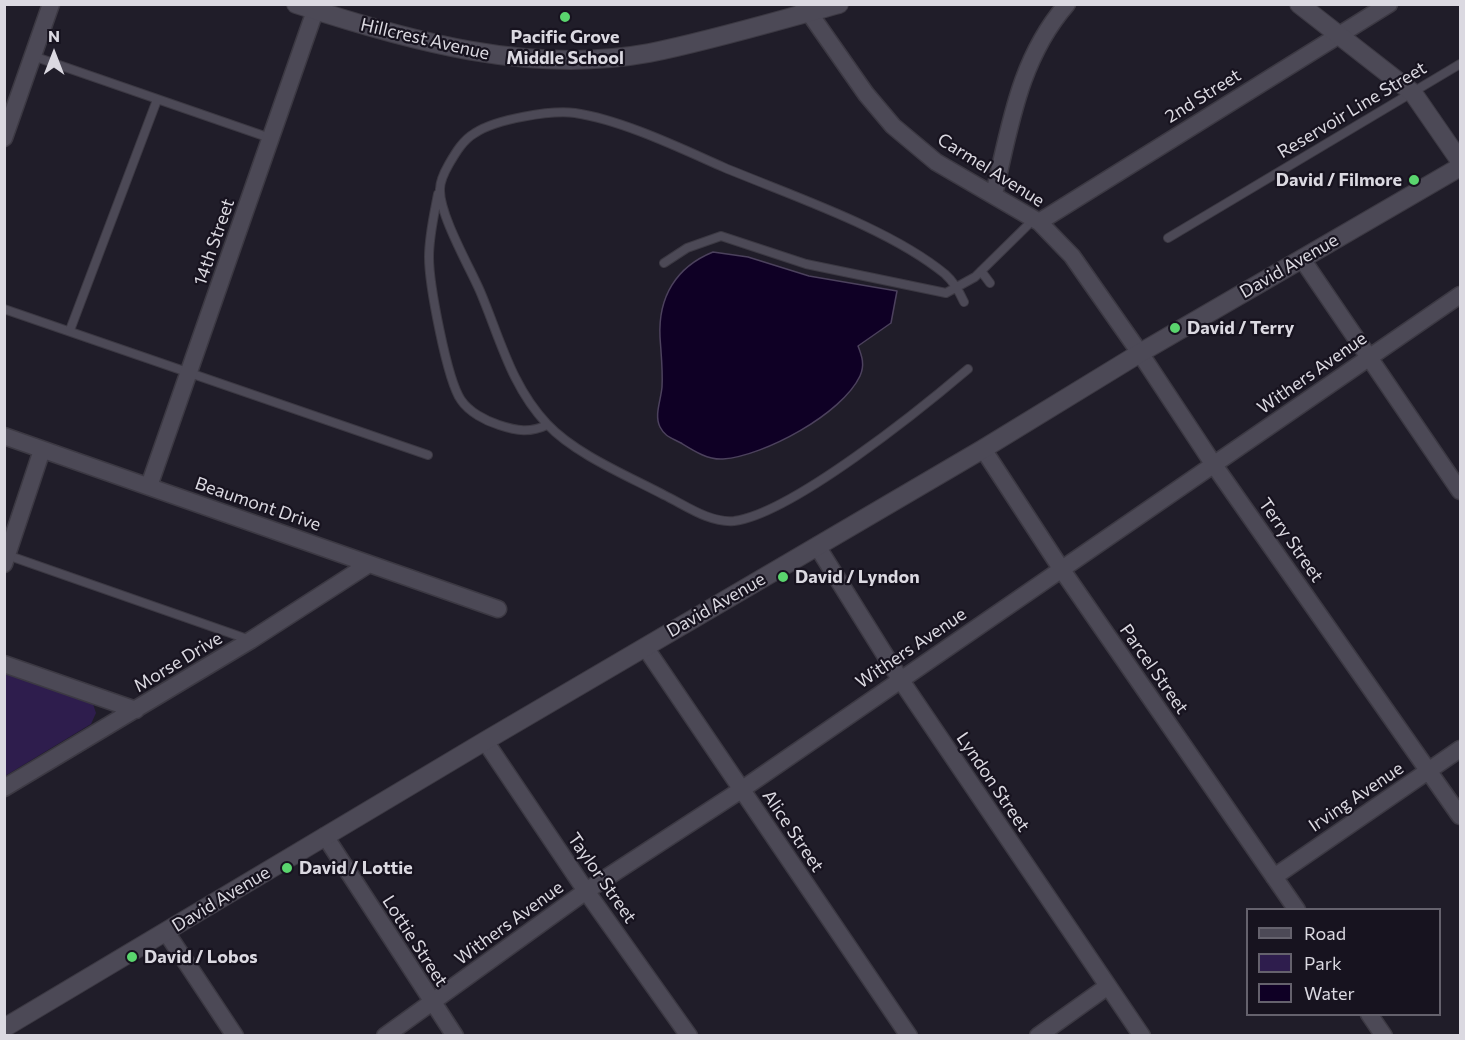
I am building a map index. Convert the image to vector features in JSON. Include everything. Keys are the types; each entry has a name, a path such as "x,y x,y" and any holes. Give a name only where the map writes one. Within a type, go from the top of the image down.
{"main road":[{"name":"Hillcrest Avenue","path":"296,4 402,37 456,49 496,56 579,60 648,53 805,9 839,4"},
{"path":"1299,4 1413,93 1461,161"},
{"name":"David Avenue","path":"4,1028 485,741 983,449 1140,353 1461,167"}],"street":[{"path":"4,138 51,4"},
{"path":"994,194 1021,82 1045,34 1067,4"},
{"name":"2nd Street","path":"1037,220 1389,4"},
{"name":"Carmel Avenue","path":"805,9 892,126 936,162 1037,220 1072,256 1093,285"},
{"name":"14th Street","path":"148,486 190,373 315,11"},
{"path":"1302,259 1461,491"},
{"name":"Terry Street","path":"1093,285 1214,465 1461,816"},
{"name":"Withers Avenue","path":"385,1035 586,891 741,790 1461,295"},
{"name":"Beaumont Drive","path":"4,436 498,609"},
{"name":"Parcel Street","path":"983,449 1062,570 1296,908"},
{"path":"6,560 42,450"},
{"name":"Lyndon Street","path":"817,546 900,679 1142,1035"},
{"name":"Morse Drive","path":"4,789 251,640 369,564"},
{"name":"Alice Street","path":"645,647 909,1035"},
{"path":"4,664 136,710"},
{"name":"Taylor Street","path":"485,741 586,891 688,1035"},
{"name":"Irving Avenue","path":"1274,877 1461,749"},
{"name":"Lottie Street","path":"325,836 455,1035"},
{"path":"166,932 235,1035"},
{"path":"1038,1035 1108,987"},
{"path":"1370,1016 1384,1035"},
{"path":"4,1028 9,1035"}],"lane":[{"path":"33,56 270,138"},
{"name":"Reservoir Line Street","path":"1168,238 1461,64"},
{"path":"70,330 158,100"},
{"path":"547,425 536,430 519,432 492,423 465,405 453,385 432,290 429,260 430,238 444,174 456,153 473,134 500,123 575,113 660,140 889,238 946,274 957,287 964,302"},
{"path":"440,188 447,219 484,299 506,360 519,387 547,425 572,444 624,475 705,516 733,521 783,503 933,398 968,369"},
{"path":"664,263 687,248 721,236 806,264 946,293 981,271 1037,220"},
{"path":"981,271 990,283"},
{"path":"4,309 428,455"},
{"path":"6,560 251,640"}],"green space":[{"path":"5,670 92,701 96,713 91,724 5,776"}],"water":[{"path":"713,252 748,257 809,276 897,291 891,323 858,346 861,353 862,372 851,390 837,405 800,431 780,441 740,456 723,459 701,454 669,437 658,422 662,381 660,322 666,296 679,275 700,258"}],"place":[{"name":"Pacific Grove Middle School","path":"565,17"},
{"name":"David / Filmore","path":"1414,180"},
{"name":"David / Terry","path":"1175,328"},
{"name":"David / Lyndon","path":"783,577"},
{"name":"David / Lottie","path":"287,868"},
{"name":"David / Lobos","path":"132,957"}]}
